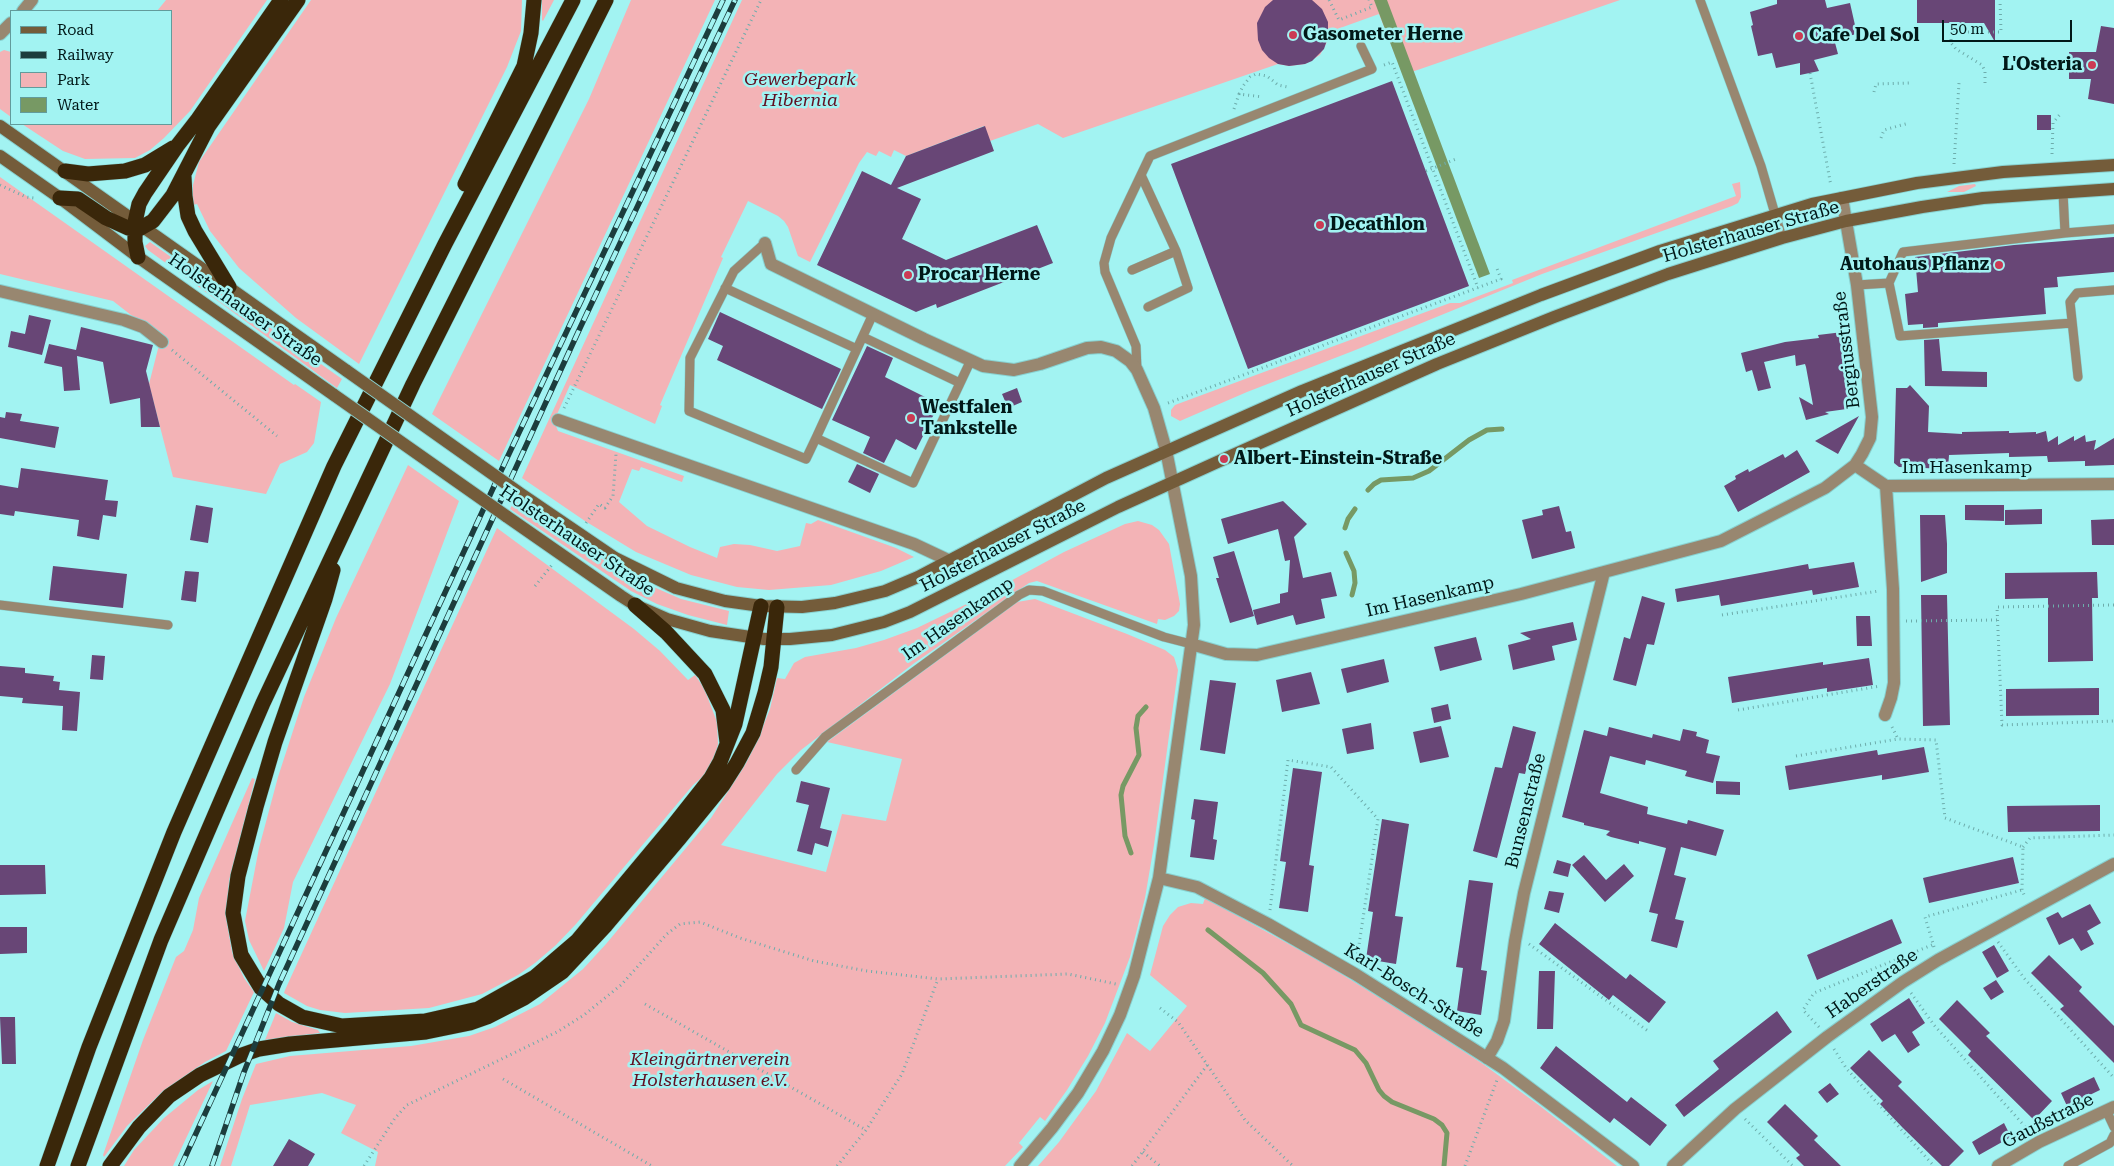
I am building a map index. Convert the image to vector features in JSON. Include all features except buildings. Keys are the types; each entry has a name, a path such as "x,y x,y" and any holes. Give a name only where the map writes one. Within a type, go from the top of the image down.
{"highway":[{"path":"138,256 139,204 145,193 176,146 198,120 281,0"},
{"path":"60,198 78,199 106,218 138,226 153,221 165,208 208,127 298,0"},
{"path":"445,244 454,206 524,66 531,33 534,0"},
{"path":"47,1166 89,1047 174,832 334,466 445,244 573,0"},
{"path":"78,1166 160,940 263,703 413,384 606,0"},
{"path":"65,171 88,174 125,171 145,165 176,146"},
{"path":"184,173 188,216 194,232 229,287"},
{"path":"342,536 325,599 275,742 238,876 233,914 241,955 261,988 290,1011 315,1021 342,1026 425,1021 478,1009 521,986 554,962 598,917 711,778 728,746 735,724 761,606"},
{"path":"635,605 666,632 705,674 722,710 728,746"},
{"path":"110,1166 139,1127 169,1096 200,1075 239,1056 259,1049 290,1044 426,1032 470,1023 487,1017 524,998 562,972 606,925 730,775 753,733 769,675 777,607"}],"main road":[{"name":"Holsterhauser Straße","path":"0,126 65,171 138,226 229,287 593,544 650,577 700,596 777,607 802,607 835,603 876,594 918,577 1106,478 1166,450 1302,391 1541,295 1660,251 1776,214 1838,198 1953,177 2052,168 2114,165"},
{"name":"Holsterhauser Straße","path":"0,156 560,555 635,605 667,619 699,628 755,638 774,639 832,635 884,622 950,593 1118,507 1437,364 1668,274 1782,238 1846,222 1922,207 1983,198 2114,189"}],"street":[{"path":"24,10 32,0"},
{"path":"0,34 10,24"},
{"name":"Bergiusstraße","path":"1838,198 1846,222 1857,285 1872,417 1870,438 1855,465"},
{"path":"765,243 771,264 970,362 994,368 1014,370 1040,364 1087,348 1102,347 1120,354 1137,370 1154,408 1166,450 1191,576 1194,609 1192,644 1159,878 1140,959 1120,1015 1103,1051 1078,1093 1020,1166"},
{"path":"0,291 124,320 142,327 162,342"},
{"path":"558,420 914,544 948,560"},
{"name":"Im Hasenkamp","path":"1192,644 1226,654 1257,656 1521,594 1721,541 1825,488 1855,465 1886,486 2114,484"},
{"path":"1885,714 1894,683 1893,589 1886,486"},
{"name":"Bunsenstraße","path":"1487,1058 1497,1041 1504,1022 1514,941 1524,893 1604,572"},
{"name":"Haberstraße","path":"1673,1166 1735,1109 1827,1037 1904,982 1938,960 2114,864"},
{"name":"Karl-Bosch-Straße","path":"1159,878 1197,887 1268,924 1355,974 1503,1068 1632,1166"},
{"name":"Gaußstraße","path":"1998,1166 2040,1142 2110,1109"}],"lane":[{"path":"1700,0 1761,166 1782,238"},
{"path":"1137,370 1136,346 1105,272 1104,263 1111,238 1150,156 1372,70 1362,46"},
{"path":"1141,175 1176,251 1188,288 1148,307"},
{"path":"2063,192 2065,232"},
{"path":"2072,323 1900,336 1889,283 1903,252 2065,232 2114,229"},
{"path":"765,243 734,271 690,358 688,411 806,458 873,314"},
{"path":"1132,270 1176,251"},
{"path":"1857,285 1889,283"},
{"path":"725,288 857,349"},
{"path":"2078,377 2070,302 2077,293 2114,290"},
{"path":"863,337 960,383"},
{"path":"816,438 913,483 970,362"},
{"name":"Im Hasenkamp","path":"796,770 825,737 1019,595 1029,590 1043,591 1164,637 1192,644"},
{"path":"0,605 168,624"},
{"path":"2110,1109 2114,1126"},
{"path":"2068,1166 2110,1143 2114,1135"}],"path":[{"path":"558,420 761,0"},
{"path":"1329,0 1339,20 1372,7 1369,0"},
{"path":"1954,32 2000,32 2000,0"},
{"path":"1957,27 1954,29 1954,32 1951,32 1951,43 1960,53 1982,66 1985,71 1985,83"},
{"path":"1372,70 1392,62 1478,288"},
{"path":"1810,73 1838,198"},
{"path":"1240,94 1250,78 1256,74 1267,76 1278,85 1293,87"},
{"path":"1874,92 1876,84 1909,83"},
{"path":"1953,177 1959,83"},
{"path":"2052,168 2053,123 2061,113"},
{"path":"1881,138 1884,130 1909,123"},
{"path":"1426,171 1456,159"},
{"path":"0,185 26,197"},
{"path":"1154,408 1501,279 1496,266"},
{"path":"162,342 277,436"},
{"path":"589,519 599,504 605,508 613,496 617,440"},
{"path":"535,586 549,569"},
{"path":"1722,615 1893,589"},
{"path":"2114,606 1998,608 2002,725 2114,721"},
{"path":"1894,622 1998,620"},
{"path":"1738,710 1894,683"},
{"path":"1885,714 1898,739"},
{"path":"1796,756 1898,739 1936,740 1945,818 2023,848"},
{"path":"1268,924 1288,760 1331,767 1378,819 1355,974"},
{"path":"2031,908 2022,890 2023,848 2030,838 2114,835"},
{"path":"1938,960 1925,917 2022,890"},
{"path":"364,1166 395,1118 406,1105 556,1032 584,1016 621,986 667,934 680,924 700,922 740,938 814,961 866,971 938,979 1068,974 1130,987"},
{"path":"1990,931 2024,978 2114,1078"},
{"path":"1514,941 1533,945 1648,1031"},
{"path":"1933,944 1814,993 1803,1010 1827,1037 1846,1068 1934,1166"},
{"path":"837,1166 866,1130 902,1074 938,979"},
{"path":"1904,982 1934,1025 2040,1142"},
{"path":"646,1004 866,1130"},
{"path":"1160,1008 1175,1020 1208,1064 1245,1120 1292,1166"},
{"path":"1132,1166 1208,1064"},
{"path":"1465,1166 1493,1088 1503,1068"},
{"path":"502,1079 652,1166"},
{"path":"1735,1109 1793,1166"},
{"path":"1144,1152 1160,1166"}],"green space":[{"path":"166,0 267,0 190,111 150,150 135,158 85,159 63,151 24,125 172,125 172,10 158,10"},
{"path":"311,0 522,0 521,31 507,67 359,364 296,318 239,268 210,231 197,204 193,205 193,185 199,162"},
{"path":"542,0 554,0 543,21 542,20"},
{"path":"631,0 715,0 499,461 432,414 589,99"},
{"name":"Gewerbepark Hibernia","path":"742,0 1620,0 1403,75 1379,14 1329,32 1327,42 1320,55 1305,64 1289,66 1278,64 1063,138 1038,124 990,141 984,126 906,156 894,150 891,157 879,151 876,156 867,152 859,163 810,262 798,256 784,221 748,201 721,257 723,258 660,405 662,406 655,424 570,385 554,421 558,431 684,476 682,482 641,467 639,471 632,469 619,502 647,526 717,558 720,547 734,544 750,545 777,551 800,546 806,523 811,524 818,520 896,548 914,557 881,571 831,585 769,590 737,587 691,575 636,552 585,521 522,478"},
{"path":"4,50 10,52 10,116 0,109 0,52"},
{"path":"0,177 294,385 321,402 314,443 307,452 280,464 266,494 173,477 149,384 159,345 151,326 131,315 113,301 0,274"},
{"path":"1740,182 1741,197 1738,203 1732,206 1542,274 1247,392 1180,421 1171,416 1171,410 1175,405 1450,303 1460,303 1513,283 1512,280 1736,196 1732,184"},
{"path":"1975,184 1976,186 1964,192 1947,192 1959,186"},
{"path":"150,242 342,379 337,388 148,250 145,246"},
{"path":"408,465 459,501 390,684 293,882 284,928 264,971 249,940 245,921 259,848 278,777 304,697 336,618"},
{"path":"515,500 624,574 681,599 729,611 727,625 688,615 657,604 631,591 510,509"},
{"name":"Kleingärtnerverein Holsterhausen e.V.","path":"1138,521 1152,525 1159,530 1169,544 1180,604 1179,611 1174,616 1165,620 1158,619 1157,624 1037,581 1029,583 913,664 801,750 777,774 721,845 826,872 842,814 886,821 902,759 827,742 1017,602 1035,599 1127,634 1165,650 1174,657 1178,670 1154,845 1145,898 1130,957 1105,1023 1088,1056 1045,1121 1040,1117 1019,1143 1023,1147 1005,1166 375,1166 378,1152 341,1133 356,1105 322,1093 250,1105 231,1166 220,1166 242,1099 256,1064 290,1056 411,1046 469,1036 495,1027 540,1004 583,969 711,818 745,765 758,739 770,709 777,678 785,679 794,663 805,657 856,648 917,628 981,597 1064,552 1125,524"},
{"path":"497,528 634,629 660,651 688,680 695,675 704,688 717,722 718,744 714,760 706,774 693,785 576,924 556,945 518,975 482,994 429,1008 345,1013 320,1010 307,1006 284,993 285,990"},
{"path":"252,778 255,779 229,881 226,917 232,952 244,978 254,992 226,1051 205,1062 163,1091 127,1126 104,1157 103,1155 143,1040 176,957 184,951 193,930 199,898"},
{"path":"1205,898 1327,965 1483,1064 1617,1166 1038,1166 1059,1142 1096,1091 1127,1033 1150,1051 1187,1006 1150,975 1163,926 1170,915 1178,907 1191,903 1203,904"},
{"path":"276,1013 292,1022 318,1030 320,1033 265,1040"},
{"path":"213,1081 173,1166 124,1166 134,1150 164,1118 198,1090"}],"water":[{"path":"1374,0 1387,0 1490,274 1479,278"}],"waterway":[{"path":"1368,490 1381,480 1413,478 1429,471 1469,440 1487,430 1502,429"},
{"path":"1345,528 1348,519 1355,509"},
{"path":"1346,553 1354,571 1355,583 1352,595"},
{"path":"1131,853 1125,836 1121,795 1123,786 1139,755 1136,728 1138,716 1146,707"},
{"path":"1208,930 1263,973 1291,1004 1301,1025 1355,1050 1366,1063 1379,1090 1384,1096 1392,1102 1434,1119 1442,1125 1447,1133 1444,1166"}],"railway":[{"path":"181,1166 507,458 723,0"},
{"path":"212,1166 244,1072 279,984 580,328 735,0"}],"place":[{"name":"Gasometer Herne","path":"1293,35"},
{"name":"Cafe Del Sol","path":"1799,36"},
{"name":"L'Osteria","path":"2092,65"},
{"name":"Decathlon","path":"1320,225"},
{"name":"Autohaus Pflanz","path":"1999,265"},
{"name":"Procar Herne","path":"908,275"},
{"name":"Westfalen Tankstelle","path":"911,418"},
{"name":"Albert-Einstein-Straße","path":"1224,459"}]}
